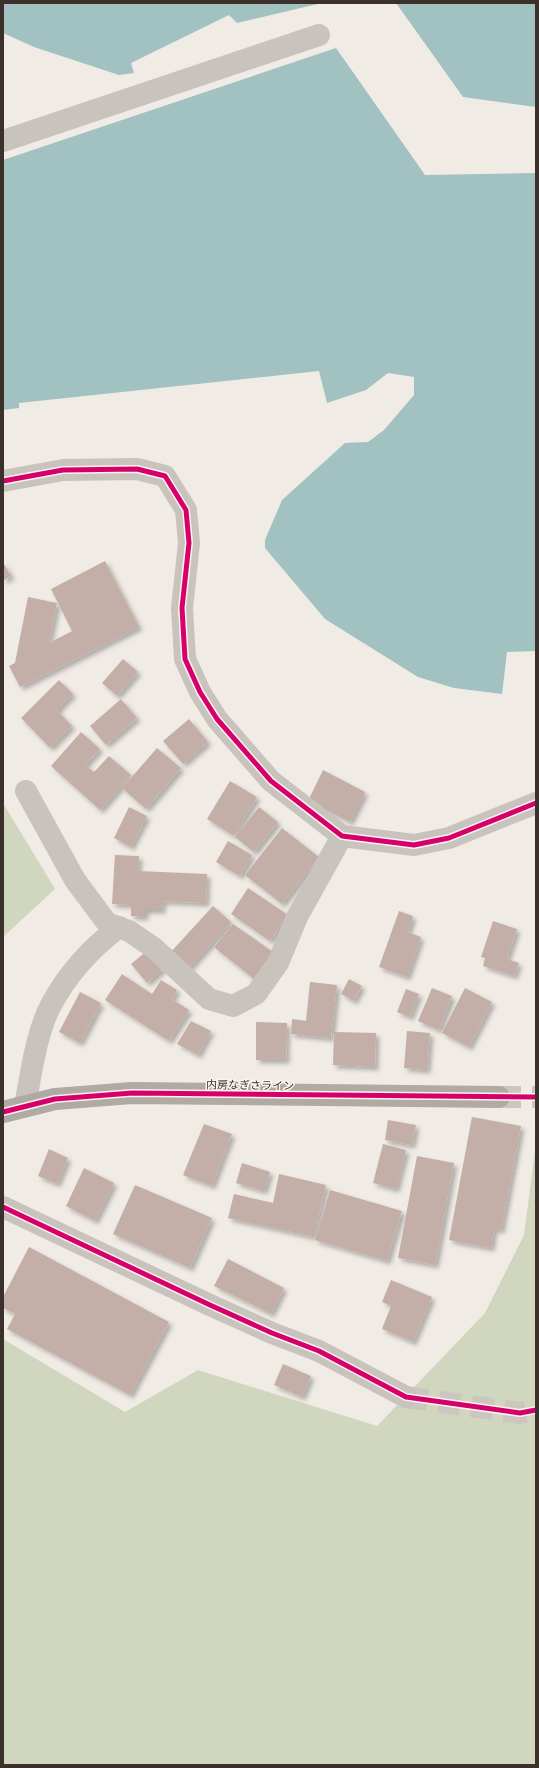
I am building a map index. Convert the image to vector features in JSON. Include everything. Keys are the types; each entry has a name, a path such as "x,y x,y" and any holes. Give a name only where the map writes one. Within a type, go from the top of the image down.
{"highway":[{"name":"内房なぎさライン","path":"3,1112 55,1099 132,1093 499,1097"}],"street":[{"path":"3,141 319,35"},
{"path":"3,481 63,470 137,469 166,476 186,510 189,543 182,608 185,659 200,692 217,719 271,781 342,836 414,845 448,838 536,803"},
{"path":"26,791 75,880 107,923 129,931 154,948 209,999 233,1006 256,994 278,963 296,917 342,836"},
{"path":"25,1106 38,1040 50,1006 73,970 98,943 119,928"},
{"path":"3,1207 210,1305 272,1333 319,1351 406,1397"}],"green space":[{"path":"3,803 55,889 3,937"},
{"path":"536,1143 536,1765 3,1765 3,1339 125,1412 198,1370 377,1426 485,1313 524,1235"}],"water":[{"path":"3,3 322,3 237,23 229,15 131,63 134,73 119,75 34,47 3,33"},
{"path":"396,3 536,3 536,107 463,97"},
{"path":"336,48 425,175 536,173 536,651 507,652 502,694 454,688 418,677 325,619 265,548 265,540 282,500 345,443 368,442 384,430 414,395 414,377 388,373 366,390 327,403 319,371 19,403 19,408 3,410 3,160"}],"building":[{"path":"105,561 139,627 20,687 9,666 15,663 28,597 57,603 49,643 72,631 51,589"},
{"path":"3,562 11,576 3,581"},
{"path":"123,659 138,672 117,696 102,683"},
{"path":"59,680 73,694 57,710 72,726 50,748 21,718"},
{"path":"121,699 137,718 106,745 90,726"},
{"path":"189,719 208,742 183,764 163,741"},
{"path":"81,732 100,749 85,765 94,772 109,756 131,775 100,810 51,766"},
{"path":"157,748 181,768 146,809 122,788"},
{"path":"323,770 365,792 350,822 308,801"},
{"path":"230,781 257,797 234,836 207,819"},
{"path":"129,807 147,816 131,847 114,838"},
{"path":"259,807 278,822 254,852 235,837"},
{"path":"282,828 319,857 282,904 245,875"},
{"path":"228,841 252,855 240,876 216,862"},
{"path":"115,855 139,856 138,871 207,874 206,903 163,901 162,910 145,910 145,917 131,916 131,905 112,904"},
{"path":"248,888 288,915 270,941 231,914"},
{"path":"213,906 231,922 188,969 170,953"},
{"path":"399,911 413,916 408,932 421,937 407,977 379,967"},
{"path":"493,921 517,929 507,959 519,963 514,976 483,966 485,958 481,957"},
{"path":"233,924 276,954 255,980 214,947"},
{"path":"148,950 164,968 147,983 131,964"},
{"path":"122,974 152,994 161,980 177,990 172,999 189,1010 169,1041 105,1000"},
{"path":"349,979 362,986 354,1001 341,994"},
{"path":"310,982 337,985 331,1038 291,1034 292,1019 306,1021"},
{"path":"432,988 452,996 439,1030 418,1021"},
{"path":"465,988 492,1002 469,1047 442,1033"},
{"path":"406,989 419,994 410,1017 397,1012"},
{"path":"80,992 101,1003 80,1043 59,1032"},
{"path":"191,1021 211,1031 198,1055 177,1044"},
{"path":"256,1022 287,1023 286,1060 256,1060"},
{"path":"407,1031 430,1033 427,1070 404,1068"},
{"path":"334,1032 376,1033 375,1067 333,1065"},
{"path":"472,1117 521,1126 501,1230 494,1229 491,1248 449,1240"},
{"path":"388,1120 416,1125 412,1145 385,1140"},
{"path":"204,1124 232,1134 212,1186 183,1175"},
{"path":"383,1144 406,1150 396,1189 373,1183"},
{"path":"49,1149 68,1158 57,1184 38,1176"},
{"path":"417,1156 454,1163 435,1265 398,1258"},
{"path":"242,1163 270,1172 264,1191 236,1183"},
{"path":"84,1168 114,1183 95,1221 66,1206"},
{"path":"279,1174 326,1185 314,1237 228,1218 234,1194 273,1203"},
{"path":"135,1185 212,1218 190,1268 113,1234"},
{"path":"330,1190 402,1211 387,1261 315,1240"},
{"path":"29,1247 169,1322 130,1395 7,1329 15,1314 3,1308 3,1297"},
{"path":"228,1259 284,1288 271,1314 214,1286"},
{"path":"391,1280 432,1297 413,1342 382,1329 391,1306 382,1302"},
{"path":"283,1364 311,1376 302,1397 274,1385"}],"tunnel":[{"path":"499,1097 536,1097"},
{"path":"406,1397 520,1413 536,1410"}],"cycle path":[{"path":"3,481 63,470 137,469 165,476 186,510 189,543 182,608 185,659 200,692 217,719 271,781 342,836 414,845 449,838 536,803"},
{"path":"3,1112 55,1099 132,1093 536,1097"},
{"path":"3,1207 210,1305 272,1333 319,1351 406,1397 520,1413 536,1410"}]}
